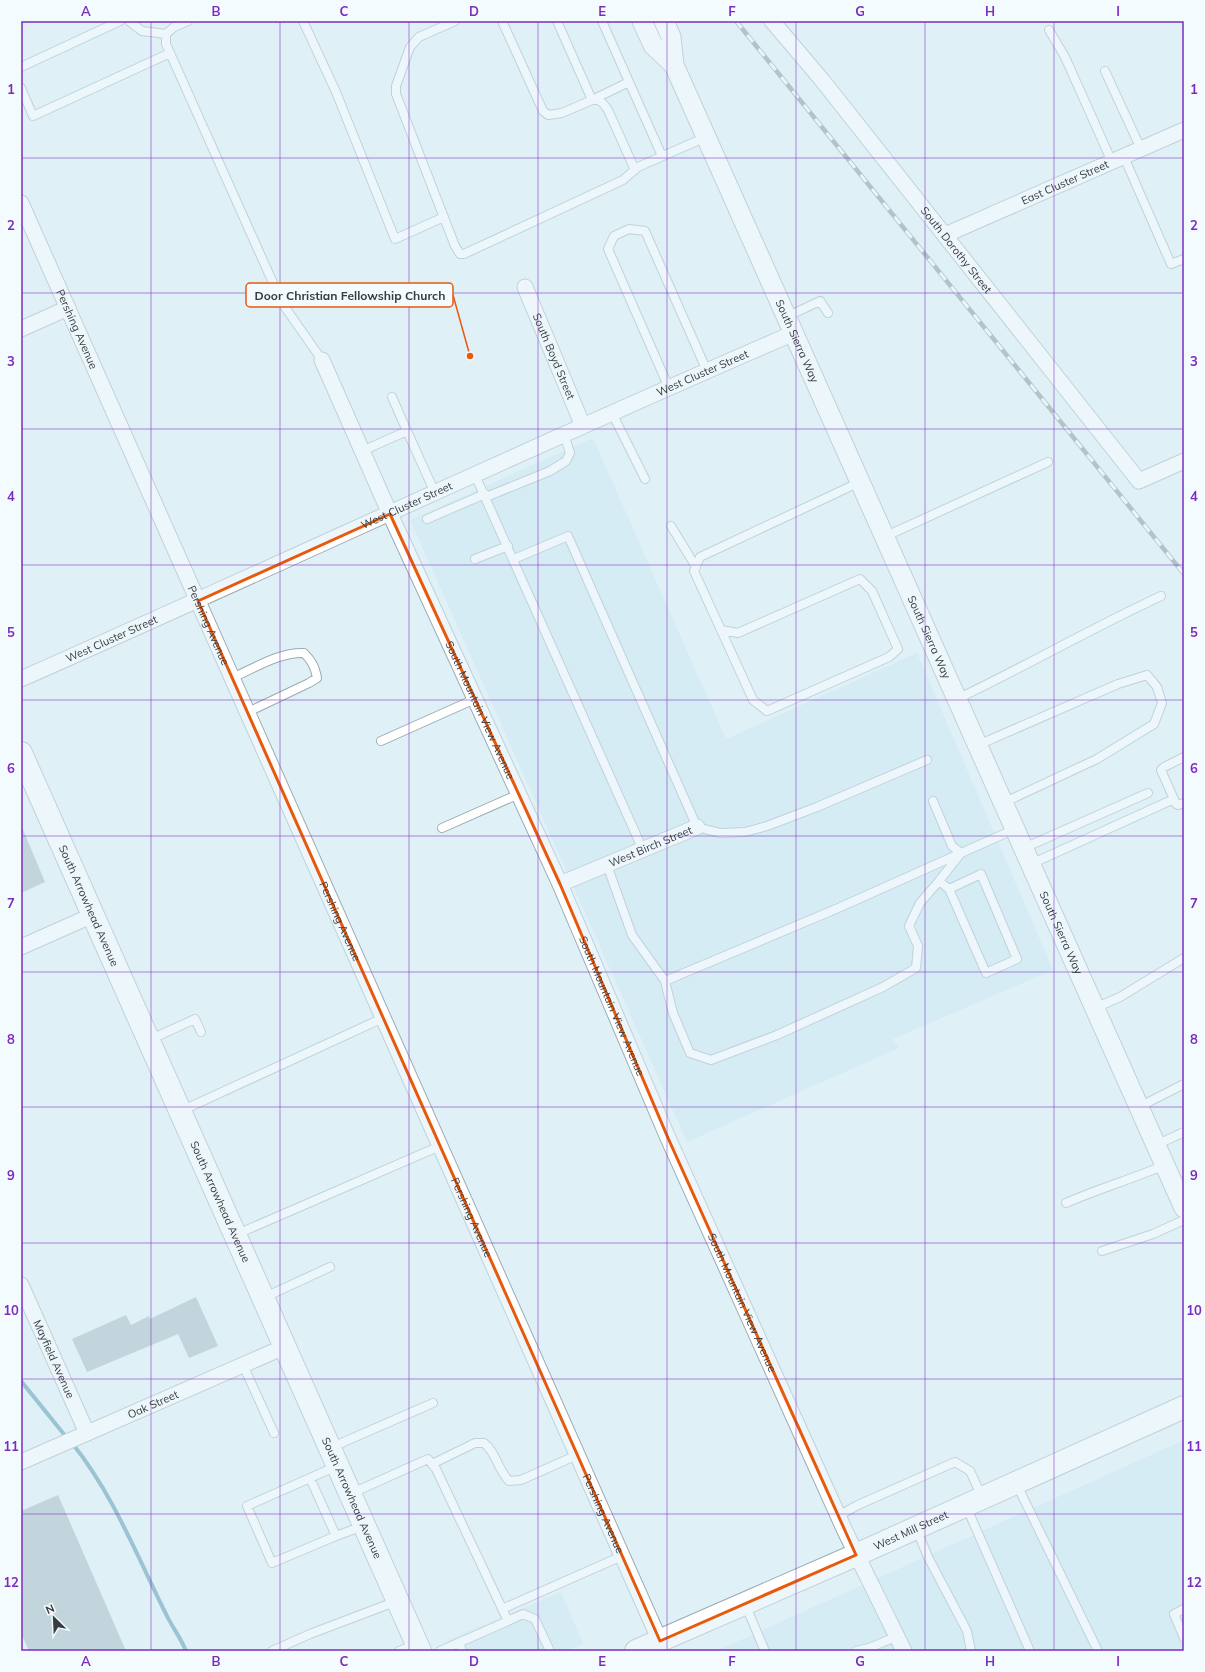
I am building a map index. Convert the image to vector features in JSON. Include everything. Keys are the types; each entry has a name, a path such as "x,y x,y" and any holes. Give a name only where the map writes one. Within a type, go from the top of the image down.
{"main road":[{"name":"South Arrowhead Avenue","path":"21,753 398,1601 412,1648"},
{"name":"West Mill Street","path":"636,1651 856,1555 1184,1407"}],"street":[{"path":"642,21 653,45 674,65"},
{"path":"664,21 671,37 674,65"},
{"name":"South Dorothy Street","path":"772,21 822,80 1140,481 1184,461"},
{"name":"South Sierra Way","path":"674,65 1184,1208"},
{"name":"East Cluster Street","path":"945,235 1184,130"},
{"name":"Pershing Avenue","path":"21,203 660,1641"},
{"name":"South Boyd Street","path":"525,287 583,426"},
{"path":"21,329 68,308"},
{"name":"West Cluster Street","path":"21,679 198,601 564,434 707,371 790,325"},
{"name":"South Mountain View Avenue","path":"322,360 390,514 560,884 668,1138 838,1516 904,1651"},
{"name":"West Birch Street","path":"560,884 697,827"},
{"path":"21,947 93,915"},
{"name":"Mayfield Avenue","path":"21,1285 75,1438"},
{"name":"Oak Street","path":"21,1462 284,1347"}],"lane":[{"path":"21,67 120,21"},
{"path":"129,21 142,31 166,34 174,27 188,21"},
{"path":"303,21 336,92 395,239 444,217"},
{"path":"455,21 419,37 410,47 396,86 396,94 457,250 460,254 464,254 623,180 635,170 662,156 706,137"},
{"path":"502,21 543,111 548,115 556,115 629,82"},
{"path":"557,21 592,100"},
{"path":"602,21 662,156"},
{"path":"1049,30 1065,57 1171,264 1184,258"},
{"path":"166,34 166,44 282,303 322,360"},
{"path":"21,88 33,116 170,53"},
{"path":"1105,71 1141,149"},
{"path":"592,100 597,99 602,102 608,110 635,170"},
{"path":"669,388 608,249 614,236 629,229 645,231 707,371"},
{"path":"790,325 820,301 828,313"},
{"path":"392,397 435,493"},
{"path":"612,413 645,479"},
{"path":"362,451 407,431"},
{"path":"427,519 550,471 566,461 570,453 564,434"},
{"path":"884,536 1048,462"},
{"path":"476,475 643,850"},
{"path":"721,630 738,633 860,579 872,591 898,649 889,657 767,711 753,700 694,571 700,557 860,482"},
{"path":"671,526 696,566"},
{"path":"514,559 568,536 697,827"},
{"path":"475,560 508,546"},
{"path":"957,700 1016,671 1123,614 1161,596"},
{"path":"232,678 280,656 304,653 312,661 317,678 248,712"},
{"path":"978,745 1118,684 1147,675 1157,687 1162,702 1154,724 1097,759 1003,803"},
{"path":"381,741 475,699"},
{"path":"1184,757 1164,767 1162,770 1174,799 1178,805 1184,803"},
{"name":"West Birch Street","path":"697,827 720,833 745,832 767,826 817,807 927,760"},
{"path":"1027,856 1148,793"},
{"path":"442,828 519,794"},
{"path":"1027,856 1174,799"},
{"path":"934,801 952,846 961,853"},
{"path":"665,981 1015,829"},
{"path":"607,865 632,935 665,981 674,1013 690,1053 711,1060 777,1035 883,987 916,968 918,946 909,926 920,903 940,881 961,853"},
{"path":"940,881 949,889 986,973 1017,959 981,874 949,889"},
{"path":"1095,1008 1120,997 1184,958"},
{"path":"180,1112 383,1018"},
{"path":"148,1040 195,1020 201,1032"},
{"path":"1139,1107 1184,1084"},
{"path":"1156,1145 1184,1132"},
{"path":"235,1235 440,1146"},
{"path":"1066,1203 1088,1193 1140,1176 1165,1165"},
{"path":"1102,1251 1153,1234 1184,1220"},
{"path":"263,1298 330,1267"},
{"path":"243,1365 274,1434"},
{"path":"364,1526 272,1563 247,1506 310,1478 334,1457 433,1403"},
{"path":"432,1464 475,1443 484,1443 491,1451 502,1474 509,1481 521,1480 577,1455"},
{"path":"350,1494 428,1459 436,1469 508,1621"},
{"path":"838,1516 858,1505 955,1462 970,1471 974,1501 1030,1651"},
{"path":"310,1478 336,1536"},
{"path":"1016,1482 1098,1651"},
{"path":"916,1528 928,1557 967,1631 971,1651"},
{"path":"502,1609 622,1556"},
{"path":"272,1651 310,1634 398,1601"},
{"path":"745,1603 765,1651"},
{"path":"1184,1609 1174,1614 1184,1638"},
{"path":"440,1651 523,1614 535,1619 550,1651"},
{"path":"856,1651 869,1648 898,1636"},
{"path":"458,1643 462,1651"}],"highlighted area":[{"path":"390,514 560,884 668,1138 856,1555 660,1641 198,601"}],"shaded area":[{"path":"593,438 726,739 917,653 1053,970 893,1039 899,1048 687,1142 410,520"},
{"path":"1184,1440 1184,1651 716,1651"},
{"path":"561,1592 583,1644 566,1651 452,1651 448,1640"}],"building":[{"path":"21,825 45,882 21,893"},
{"path":"196,1297 218,1346 189,1358 178,1334 87,1372 72,1339 126,1315 131,1325 149,1316 150,1319"},
{"path":"58,1495 126,1651 29,1651 21,1633 21,1511"}],"waterway":[{"path":"21,1381 67,1438"},
{"path":"72,1443 87,1463 112,1504 168,1619 186,1651"}],"railway":[{"path":"736,21 1184,574"}],"place":[{"name":"Door Christian Fellowship Church","path":"470,356"}]}
